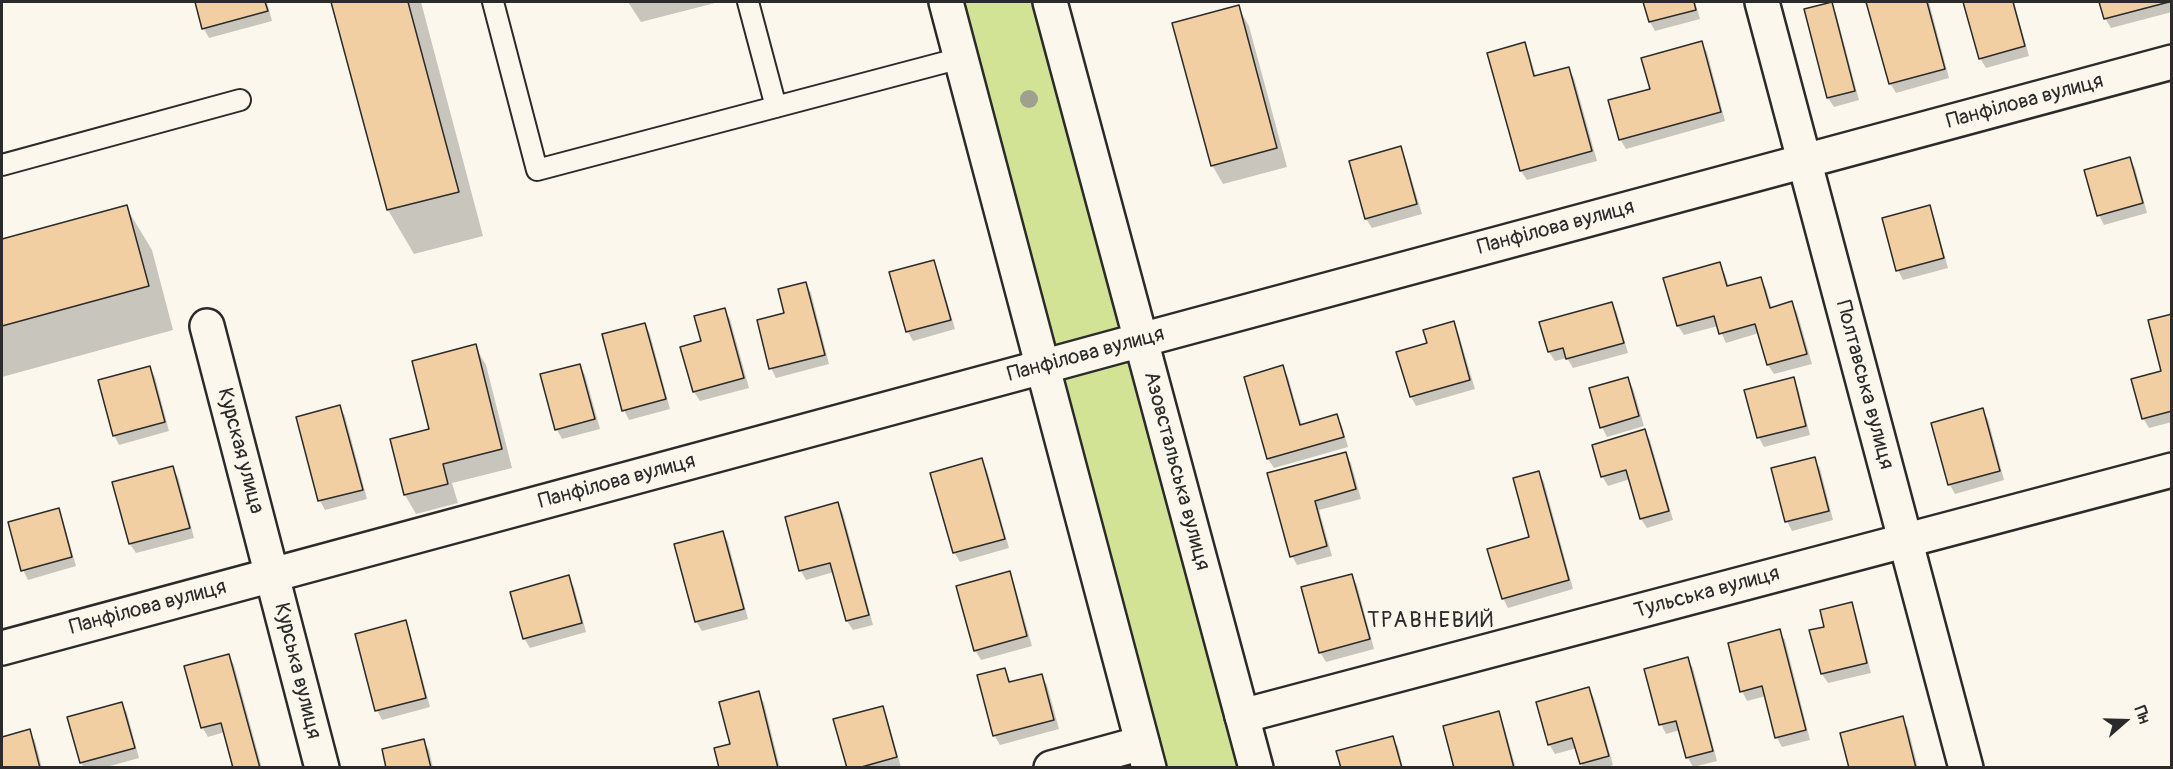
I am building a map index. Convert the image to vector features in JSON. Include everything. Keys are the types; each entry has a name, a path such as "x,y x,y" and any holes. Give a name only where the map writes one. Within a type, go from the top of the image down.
{"street":[{"path":"946,2 1146,755 1051,768"},
{"name":"Азовстальська вулиця","path":"1050,2 1256,768"},
{"name":"Полтавська вулиця","path":"1762,2 1966,768"},
{"name":"Панфілова вулиця","path":"2,648 2172,62"},
{"name":"Курская улица","path":"207,326 272,575"},
{"name":"Тульська вулиця","path":"1242,716 2172,470"},
{"name":"Курська вулиця","path":"272,575 322,768"}],"lane":[{"path":"493,2 537,170 961,58"},
{"path":"748,2 777,107"},
{"path":"2,165 240,100"}],"green space":[{"path":"957,2 1040,2 1244,767 1160,767"}],"building":[{"path":"195,2 265,2 268,11 202,29"},
{"path":"331,2 408,2 459,192 387,210"},
{"path":"1643,2 1694,2 1696,10 1649,22"},
{"path":"1832,2 1855,91 1827,98 1804,9"},
{"path":"1866,2 1927,2 1945,69 1889,84"},
{"path":"1963,2 2013,2 2025,46 1979,59"},
{"path":"2099,2 2169,2 2104,19"},
{"path":"1239,5 1277,148 1211,166 1172,23"},
{"path":"1702,41 1721,112 1619,140 1608,100 1650,89 1641,58"},
{"path":"1525,42 1534,76 1569,67 1592,151 1520,171 1487,53"},
{"path":"1401,146 1417,204 1365,219 1349,161"},
{"path":"2130,157 2143,203 2097,216 2084,170"},
{"path":"127,205 149,286 2,326 2,239"},
{"path":"1930,205 1944,258 1896,271 1882,218"},
{"path":"934,260 951,320 906,332 889,272"},
{"path":"1720,262 1727,286 1761,277 1770,308 1792,301 1807,354 1767,365 1755,324 1719,334 1714,316 1677,326 1663,278"},
{"path":"806,282 825,355 769,369 757,320 784,313 778,289"},
{"path":"1612,302 1624,343 1566,359 1563,348 1548,352 1539,322"},
{"path":"725,308 744,378 693,392 680,347 701,341 694,316"},
{"path":"2172,314 2172,411 2142,419 2131,379 2161,371 2148,320"},
{"path":"1454,321 1470,380 1410,397 1396,352 1427,343 1423,330"},
{"path":"645,323 666,399 622,411 602,334"},
{"path":"476,344 502,449 443,464 448,484 404,495 390,439 429,429 412,361"},
{"path":"580,364 595,419 555,430 540,374"},
{"path":"1283,365 1300,425 1337,414 1344,437 1267,459 1244,377"},
{"path":"150,366 165,422 113,436 98,380"},
{"path":"1628,377 1639,416 1600,428 1589,388"},
{"path":"1794,377 1806,426 1757,438 1744,390"},
{"path":"340,405 363,490 318,501 296,417"},
{"path":"1983,408 2000,471 1948,485 1931,423"},
{"path":"1645,429 1669,511 1640,519 1626,470 1601,477 1592,445"},
{"path":"1346,452 1356,489 1315,501 1327,546 1290,557 1267,473"},
{"path":"1815,457 1829,511 1785,522 1771,468"},
{"path":"982,458 1005,539 953,553 930,473"},
{"path":"173,466 190,528 129,544 112,482"},
{"path":"1539,471 1569,580 1502,599 1487,549 1529,537 1513,478"},
{"path":"838,502 869,615 846,621 830,563 799,571 785,517"},
{"path":"59,508 72,557 21,571 8,522"},
{"path":"723,531 744,609 695,622 674,544"},
{"path":"1010,571 1027,636 974,651 956,586"},
{"path":"1352,574 1370,639 1319,653 1301,587"},
{"path":"569,575 582,623 523,639 510,592"},
{"path":"1852,602 1867,663 1821,674 1809,630 1824,627 1820,610"},
{"path":"406,620 426,698 375,711 355,634"},
{"path":"1780,629 1806,730 1775,738 1762,686 1740,692 1728,643"},
{"path":"229,654 260,768 233,768 221,723 201,728 184,666"},
{"path":"1688,657 1713,751 1686,758 1676,721 1659,725 1644,669"},
{"path":"1005,668 1009,682 1042,674 1054,720 993,736 977,675"},
{"path":"1589,687 1609,756 1580,764 1572,738 1548,745 1536,702"},
{"path":"759,691 778,768 719,768 714,748 730,744 719,702"},
{"path":"122,702 135,748 80,763 67,717"},
{"path":"883,706 897,757 858,768 847,768 833,719"},
{"path":"1499,711 1514,768 1454,768 1443,726"},
{"path":"1903,716 1916,768 1849,768 1840,733"},
{"path":"30,729 40,768 2,768 2,737"},
{"path":"1393,736 1402,768 1341,768 1336,751"},
{"path":"424,739 431,768 386,768 382,749"}],"district":[{"name":"ТРАВНЕВИЙ","path":"1431,621"}]}
